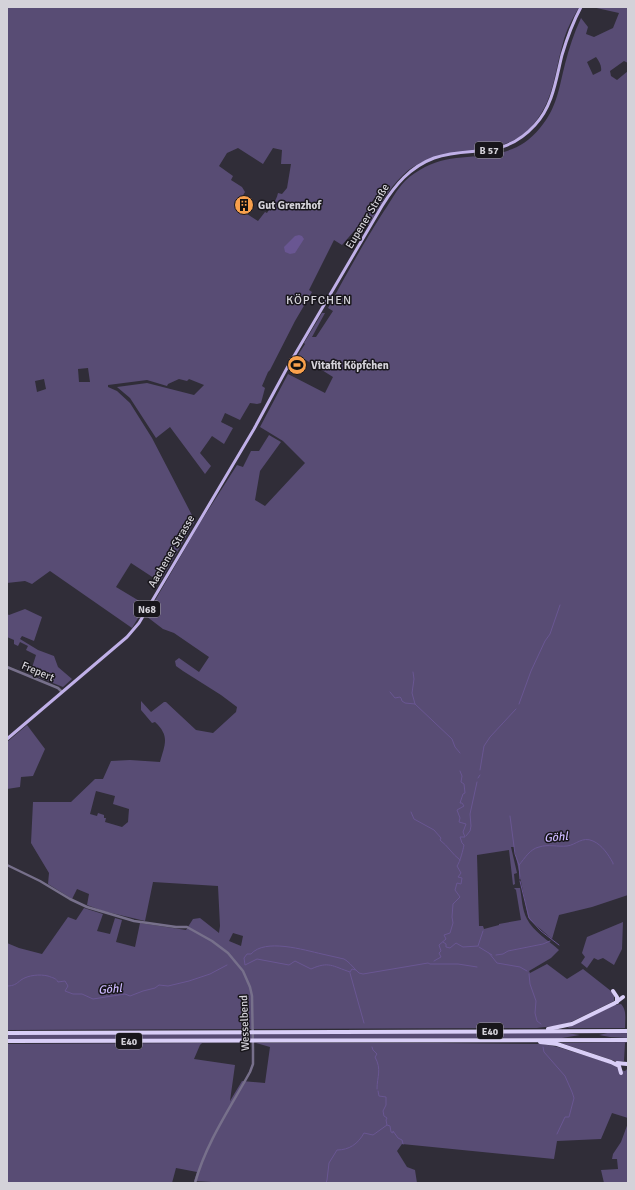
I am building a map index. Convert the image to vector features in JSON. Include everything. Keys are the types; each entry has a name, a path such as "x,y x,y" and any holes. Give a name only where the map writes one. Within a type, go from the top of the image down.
{"highway":[{"path":"613,990 617,997 617,1002"},
{"path":"542,1031 572,1024 617,1002 623,997"},
{"name":"E40","path":"7,1032 628,1031"},
{"path":"532,1040 563,1046 611,1062 619,1066 622,1073"},
{"name":"E40","path":"7,1041 628,1040"},
{"path":"611,1062 626,1064"}],"main road":[{"name":"Eupener Straße","path":"271,397 385,201 406,175 423,164 439,157 494,150 507,145 523,136 539,121 551,100 565,44 581,7"},
{"name":"Aachener Strasse","path":"7,740 127,636 139,623 247,441 271,397"}],"street":[{"name":"Frepert","path":"7,667 58,688 62,692"},
{"name":"Wesselbend","path":"7,865 87,907 134,921 176,927 187,927 212,941 228,953 243,971 251,992 253,1019 253,1064 207,1149 195,1183"}],"shaded area":[{"path":"7,7 579,7 564,38 549,98 539,117 531,127 517,138 502,145 450,154 417,164 403,175 393,186 369,225 361,223 342,245 334,240 309,290 312,292 268,372 262,386 265,388 261,403 250,403 240,420 225,413 221,422 233,428 224,444 212,436 200,453 211,466 205,474 170,427 156,438 130,398 117,387 147,383 194,395 204,385 189,379 187,381 179,379 168,384 167,386 147,380 108,385 108,387 117,391 130,403 152,438 195,521 160,582 131,563 116,587 146,605 132,628 50,571 32,584 25,581 7,583","holes":["238,148 263,164 273,148 282,150 281,164 291,164 287,188 282,194 278,193 275,201 267,213 265,212 258,221 236,207 245,192 242,187 231,180 233,176 219,166 227,153","88,368 90,382 79,382 78,369","44,379 46,389 37,392 35,381"]},
{"path":"592,7 628,7 628,63 624,61 610,71 611,76 617,80 628,71 628,895 592,907 559,915 552,939 530,920 528,916 514,847 511,847 517,873 514,874 515,884 513,885 509,850 477,855 479,926 483,926 484,929 499,924 521,920 516,890 514,888 520,888 522,904 527,919 537,932 559,950 551,958 529,971 530,973 547,964 567,979 583,969 611,991 614,996 614,1001 569,1023 537,1028 7,1030 7,943 42,954 68,917 76,920 84,908 103,914 97,931 110,934 115,918 122,920 116,942 135,947 140,923 186,930 193,919 200,918 219,933 218,886 153,882 145,921 103,911 87,905 89,894 77,889 72,899 48,884 49,873 31,843 33,802 71,802 95,779 103,779 111,761 130,760 160,762 165,745 163,732 155,722 152,723 141,710 141,701 151,712 166,702 196,730 213,733 236,712 237,707 176,666 175,661 179,658 199,672 209,657 174,633 163,629 146,616 200,523 237,465 243,467 251,451 259,451 269,435 281,442 260,471 255,500 265,506 305,463 283,441 260,427 288,374 325,393 333,377 298,355 322,313 325,313 312,337 316,337 333,311 328,308 369,235 399,188 415,173 439,161 499,153 513,149 527,141 546,120 554,105 570,46 581,18 588,27 586,34 594,37 613,28 619,13","holes":["596,57 601,65 601,71 593,75 587,62","96,791 115,796 113,804 129,809 128,822 122,827 105,822 106,818 104,818 104,815 98,813 97,816 90,814","233,933 243,936 241,946 229,941"]},
{"path":"299,235 304,239 295,253 290,254 285,252 284,247 295,236"},
{"path":"25,609 42,617 34,641 22,636 20,639 38,650 54,656 58,667 72,679 63,687 30,674 36,655 26,650 28,646 20,642 18,646 14,644 14,640 7,637 7,614 9,615"},
{"path":"27,725 45,749 33,776 21,777 20,787 7,789 7,742"},
{"path":"623,922 622,949 614,965 603,958 598,960 594,958 587,968 581,963 585,957 582,953 587,937"},
{"path":"621,1004 625,1012 625,1028 567,1028 614,1005"},
{"path":"612,1032 628,1032 628,1038 599,1035"},
{"path":"566,1033 580,1035 562,1038 7,1040 7,1034"},
{"path":"624,1042 628,1043 625,1043 624,1061 618,1062 561,1043"},
{"path":"202,1043 194,1059 235,1065 230,1101 242,1081 265,1083 270,1047 256,1043 543,1044 558,1047 615,1065 619,1070 625,1071 628,1068 628,1118 612,1113 601,1139 557,1141 554,1159 402,1144 397,1151 407,1167 415,1170 417,1183 229,1183 194,1181 197,1172 176,1168 172,1183 7,1183 7,1044"},
{"path":"628,1123 628,1183 604,1183 601,1170 618,1169 617,1159 612,1159 613,1154 621,1142"}],"waterway":[{"path":"519,704 531,671 545,641 550,634 560,605"},
{"path":"413,672 414,679 412,693 415,704 452,739 455,747 460,753"},
{"path":"390,692 395,698 400,697 405,703 415,704"},
{"path":"480,770 484,746 490,737 516,709"},
{"name":"Göhl","path":"434,961 441,957 439,953 441,951 439,945 446,939 444,935 450,933 453,923 453,904 460,897 455,890 457,883 461,884 462,878 458,877 461,873 457,866 464,845 460,837 465,837 463,832 466,824 459,822 460,818 457,810 464,806 460,803 463,794 465,793 464,784 461,782 462,776 460,771"},
{"path":"466,836 470,831 470,814 477,782"},
{"name":"Göhl","path":"411,812 414,819 434,830 441,838 440,840 460,860"},
{"name":"Göhl","path":"510,816 515,854 519,865"},
{"name":"Göhl","path":"520,879 519,865 530,852 542,846 567,846 582,840 593,841 602,847 613,864"},
{"path":"520,881 529,918 541,931 559,945"},
{"name":"Göhl","path":"443,942 446,944 446,947 450,948 456,943 463,947 478,946 483,931"},
{"path":"496,955 550,941"},
{"name":"Göhl","path":"350,972 330,965 322,965 311,969 295,961 289,965 257,959 245,965 244,958 247,954 251,954 257,949 285,946 344,959 356,970"},
{"path":"479,947 492,955"},
{"name":"Göhl","path":"489,953 497,963 520,967 527,971"},
{"name":"Göhl","path":"350,972 352,969 363,974 428,963 458,964 477,967"},
{"name":"Göhl","path":"7,986 11,986 27,977 41,975 54,978 58,982 65,981 68,986 65,991 73,994 82,994 93,999 125,994 130,996 155,988 159,985 168,986 189,981 210,974 227,965"},
{"name":"Göhl","path":"350,973 364,1023"},
{"name":"Göhl","path":"529,974 530,984 536,1001 535,1013 537,1021 541,1024"},
{"name":"Göhl","path":"372,1047 377,1054 375,1057 379,1069 377,1089"},
{"name":"Göhl","path":"543,1047 544,1052 565,1076 574,1098 569,1117 565,1117 557,1134"},
{"name":"Göhl","path":"326,1183 329,1163 337,1150 349,1148 356,1143 364,1133 373,1135 387,1125 387,1118 384,1116 383,1111 386,1105 386,1097 379,1096 378,1091"},
{"path":"387,1125 390,1126 391,1132 393,1133 393,1131 398,1138 402,1140 403,1144"}],"place":[{"name":"Gut Grenzhof","path":"244,205"},
{"name":"Vitafit Köpfchen","path":"297,365"}],"district":[{"name":"KÖPFCHEN","path":"319,300"}]}
